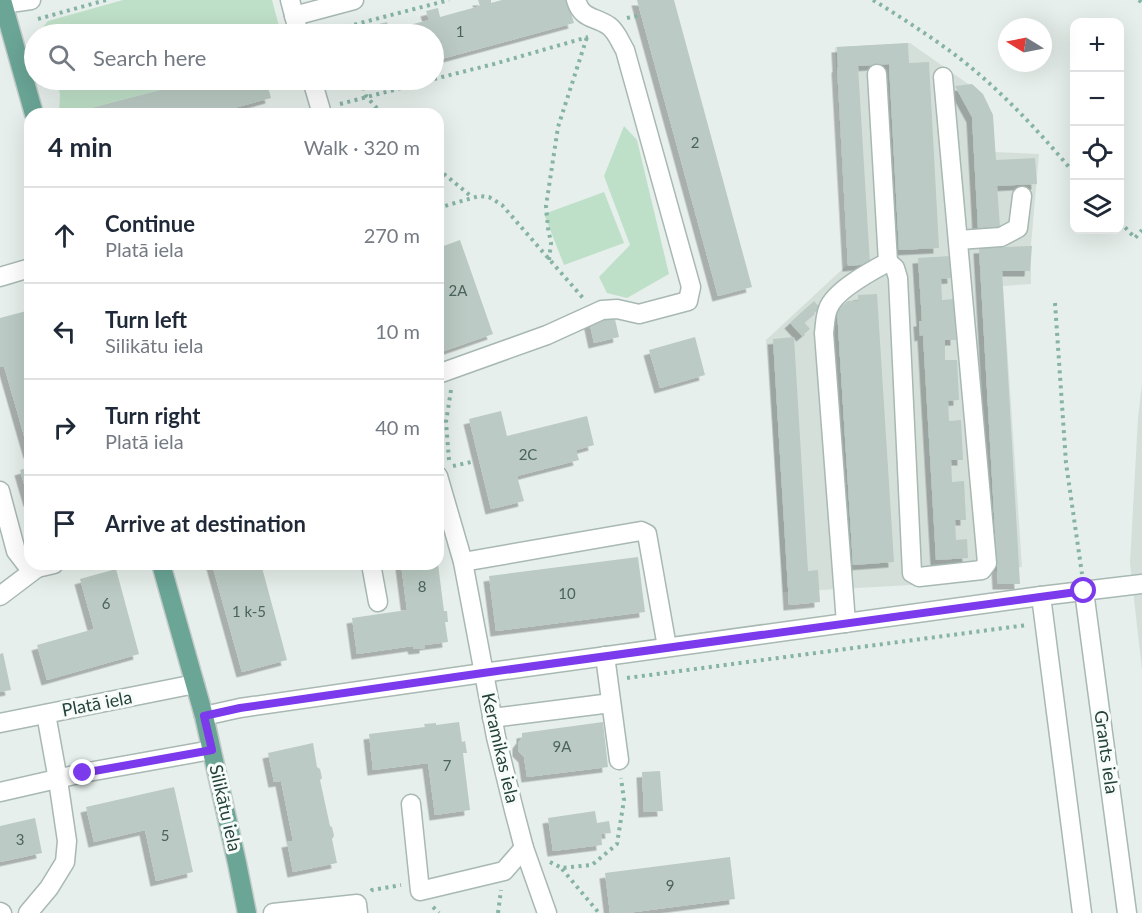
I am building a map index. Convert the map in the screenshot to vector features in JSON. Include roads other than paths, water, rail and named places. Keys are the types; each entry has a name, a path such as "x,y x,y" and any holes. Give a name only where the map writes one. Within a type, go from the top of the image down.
{"main road":[{"path":"3,2 24,78"},
{"path":"27,90 32,108"},
{"name":"Silikātu iela","path":"163,570 204,716 247,913"}],"street":[{"path":"3,2 31,0"},
{"path":"296,24 292,8 354,0"},
{"path":"444,372 575,330 602,310 617,309 639,314 688,301 691,287 625,50 617,35 608,25 583,14 576,0"},
{"path":"877,74 888,262 895,268 898,278 912,573 919,577 982,570 987,563 943,77"},
{"path":"313,90 316,108"},
{"path":"958,240 1001,237 1018,228 1022,196"},
{"path":"846,623 824,333 828,307 845,288 866,273 888,262"},
{"path":"0,277 24,270"},
{"name":"Keramikas iela","path":"444,471 492,718 524,848 547,913"},
{"path":"0,491 16,551 24,561"},
{"path":"463,562 644,532 647,534 667,647"},
{"path":"0,597 40,570"},
{"path":"372,570 378,602"},
{"path":"204,716 240,708 667,647 1142,584"},
{"name":"Grants iela","path":"1084,591 1127,913"},
{"path":"1041,596 1082,913"},
{"path":"605,656 619,760"},
{"name":"Platā iela","path":"0,723 195,684"},
{"path":"492,718 612,703"},
{"path":"28,913 49,888 65,862 67,841 46,714"},
{"path":"0,792 83,773 212,750"},
{"path":"411,804 420,891 504,871 524,848"},
{"path":"273,913 358,909"}]}
